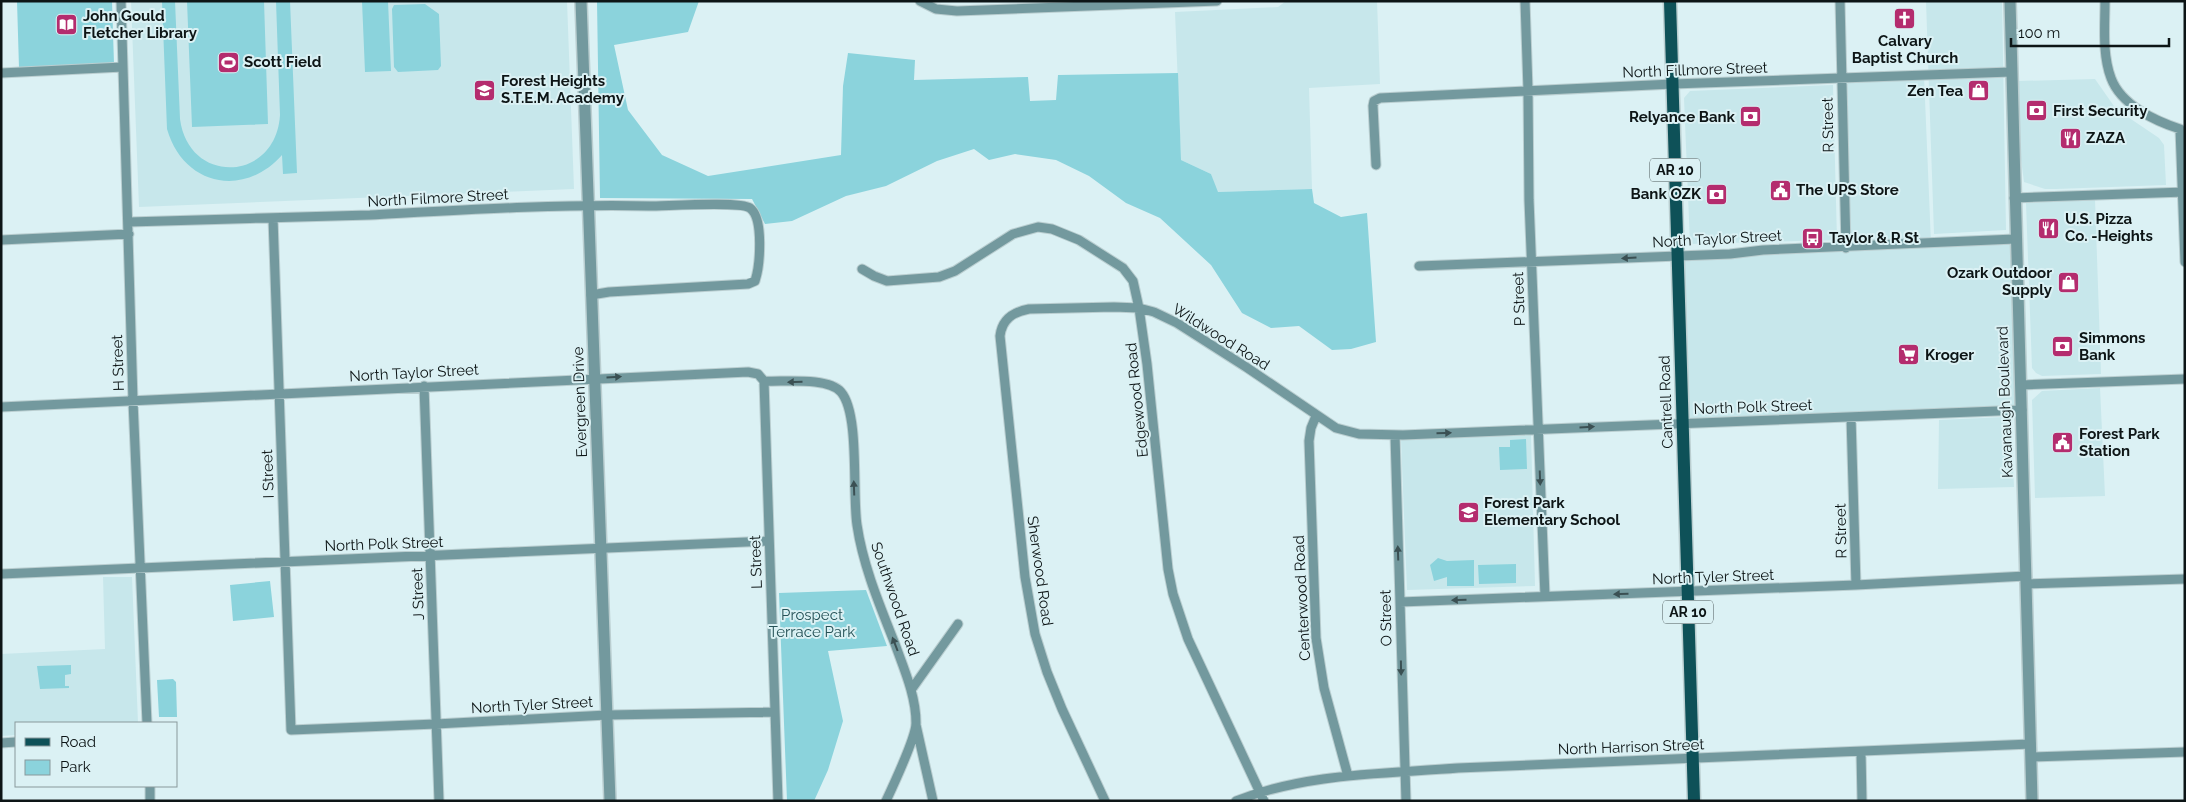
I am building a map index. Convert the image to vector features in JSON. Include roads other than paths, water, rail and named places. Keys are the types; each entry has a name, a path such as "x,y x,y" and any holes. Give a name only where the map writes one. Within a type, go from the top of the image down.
{"main road":[{"name":"Cantrell Road","path":"1670,1 1694,801"}],"street":[{"name":"H Street","path":"121,1 133,401 147,722"},
{"path":"920,1 936,9 957,11 1216,1"},
{"name":"P Street","path":"1525,1 1529,200 1545,596"},
{"name":"R Street","path":"1840,1 1846,248"},
{"name":"Kavanaugh Boulevard","path":"2010,1 2015,239 2022,410 2032,801"},
{"path":"2105,1 2106,51 2108,66 2114,84 2139,110 2182,128 2185,262"},
{"name":"Evergreen Drive","path":"582,3 610,801"},
{"path":"1,73 123,67"},
{"name":"North Fillmore Street","path":"1376,165 1373,106 1374,101 1380,98 1673,84 2011,72"},
{"path":"2014,198 2184,192"},
{"name":"North Filmore Street","path":"128,222 588,205 678,207 735,204 749,208 754,213 758,228 759,264 756,281 748,284 609,292 591,295"},
{"name":"I Street","path":"273,218 292,730"},
{"name":"Edgewood Road","path":"862,269 887,281 939,277 955,271 1012,234 1030,228 1046,228 1079,240 1123,268 1132,281 1139,308 1148,364 1168,569 1173,594 1188,639 1264,801"},
{"path":"1,240 129,234"},
{"name":"North Taylor Street","path":"1420,266 1678,256 1763,250 1846,248 2015,239"},
{"name":"Wildwood Road","path":"1000,331 1003,323 1013,313 1029,309 1114,306 1139,308 1154,312 1177,323 1336,428 1351,433 1395,435"},
{"name":"Sherwood Road","path":"1000,331 1025,577 1031,617 1047,672 1105,801"},
{"name":"North Taylor Street","path":"1,407 748,372 758,374 764,381 825,383"},
{"path":"2021,385 2185,379"},
{"name":"L Street","path":"764,381 778,801"},
{"name":"Southwood Road","path":"825,383 838,388 850,408 855,506 860,542 868,570 911,690 916,725 886,801"},
{"name":"J Street","path":"424,386 439,801"},
{"name":"North Polk Street","path":"1395,435 2022,410"},
{"name":"Centerwood Road","path":"1316,416 1311,428 1309,441 1316,638 1324,688 1348,776"},
{"name":"R Street","path":"1851,418 1856,585"},
{"name":"O Street","path":"1395,435 1406,801"},
{"name":"North Polk Street","path":"1,574 769,541"},
{"name":"North Tyler Street","path":"1400,602 2026,580 2185,579"},
{"path":"911,690 958,624"},
{"name":"North Tyler Street","path":"292,730 607,715 775,712"},
{"path":"916,725 934,801"},
{"path":"1,743 15,742"},
{"name":"North Harrison Street","path":"1236,801 1259,792 1290,784 1348,776 1693,758 2031,744"},
{"path":"1861,752 1862,801"},
{"path":"2032,757 2185,752"},
{"path":"150,787 150,801"}],"place":[{"name":"Calvary Baptist Church","path":"1905,18"},
{"name":"John Gould Fletcher Library","path":"67,25"},
{"name":"Scott Field","path":"228,62"},
{"name":"Forest Heights S.T.E.M. Academy","path":"485,90"},
{"name":"Zen Tea","path":"1979,91"},
{"name":"First Security","path":"2037,111"},
{"name":"Relyance Bank","path":"1751,117"},
{"name":"ZAZA","path":"2070,138"},
{"name":"The UPS Store","path":"1780,190"},
{"name":"Bank OZK","path":"1717,194"},
{"name":"U.S. Pizza Co. -Heights","path":"2049,228"},
{"name":"Taylor & R St","path":"1813,238"},
{"name":"Ozark Outdoor Supply","path":"2068,282"},
{"name":"Simmons Bank","path":"2063,347"},
{"name":"Kroger","path":"1909,355"},
{"name":"Forest Park Station","path":"2063,443"},
{"name":"Forest Park Elementary School","path":"1468,512"}],"park label":[{"name":"Prospect Terrace Park","path":"812,624"}]}
